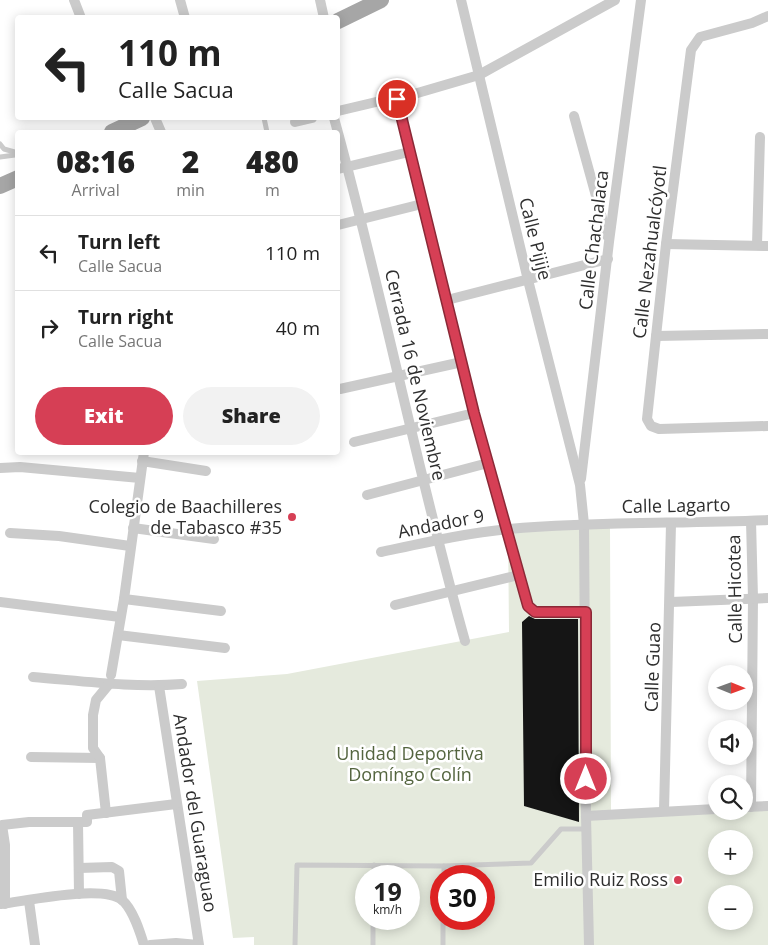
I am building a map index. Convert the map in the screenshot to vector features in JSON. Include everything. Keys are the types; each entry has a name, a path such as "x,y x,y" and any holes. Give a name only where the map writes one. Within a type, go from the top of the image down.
{"main road":[{"path":"340,20 382,0"},
{"path":"120,125 136,120"},
{"path":"0,186 15,179"}],"street":[{"path":"74,0 80,15"},
{"path":"180,0 184,15"},
{"path":"320,0 323,15"},
{"name":"Calle Pijije","path":"461,0 528,280 580,485"},
{"path":"340,111 393,98 397,99 479,75 615,0"},
{"name":"Calle Chachalaca","path":"580,485 609,242 641,0"},
{"name":"Calle Nezahualcóyotl","path":"768,16 752,23 700,37 691,50 666,244 647,418 652,426 659,429 768,426"},
{"path":"397,99 474,413 528,606 535,612 586,612"},
{"path":"574,116 609,242"},
{"path":"295,122 304,120"},
{"path":"757,246 760,137"},
{"name":"Cerrada 16 de Noviembre","path":"340,151 343,168 360,219 437,540 465,641"},
{"path":"343,168 410,152"},
{"path":"340,224 422,204"},
{"path":"666,244 768,246"},
{"path":"447,300 608,259"},
{"path":"656,336 768,334"},
{"path":"340,389 462,362"},
{"path":"354,442 474,413"},
{"path":"106,813 100,758 93,748 93,714 96,700 111,679 143,457 206,470"},
{"path":"367,495 488,463"},
{"path":"0,468 20,467 140,478"},
{"path":"580,485 584,524 586,612 586,816 589,945"},
{"name":"Calle Lagarto","path":"508,529 584,524 671,524 768,520"},
{"name":"Calle Hicotea","path":"748,775 753,598 750,521"},
{"name":"Calle Guao","path":"664,811 671,602 671,524"},
{"path":"133,528 214,539"},
{"name":"Andador 9","path":"381,552 437,540 508,529"},
{"path":"10,534 60,536 130,546"},
{"path":"395,605 519,575"},
{"path":"671,602 768,598"},
{"path":"124,599 221,611"},
{"path":"0,602 120,617"},
{"path":"118,635 225,648"},
{"path":"33,678 111,679 159,686 182,684"},
{"name":"Andador del Guaraguao","path":"159,686 199,945"},
{"path":"30,757 100,758"},
{"path":"122,900 110,895 79,894 3,904 5,845 2,825 29,822 87,822 87,815 176,804"},
{"path":"753,807 768,806"},
{"path":"586,816 708,809"},
{"path":"78,822 79,894"},
{"path":"79,868 112,867 119,872 122,900 138,928 144,945"},
{"path":"29,901 35,945"},
{"path":"150,945 176,943 199,945"}],"lane":[{"path":"0,144 4,149 15,153"},
{"path":"0,157 15,154"},
{"path":"488,865 531,864 561,829 587,829"},
{"path":"295,945 297,865 355,865"},
{"path":"373,930 373,945"},
{"path":"443,930 443,945"}],"green space":[{"name":"Unidad Deportiva Domíngo Colín","path":"610,524 611,814 708,812 708,820 753,820 753,809 768,806 768,945 254,945 254,937 233,938 197,681 287,674 509,632 508,529"}],"building":[{"path":"529,616 535,619 578,619 579,822 524,806 522,622"}],"place":[{"name":"Colegio de Baachilleres de Tabasco #35","path":"292,517"},
{"name":"Emilio Ruiz Ross","path":"678,880"}],"route":[{"path":"397,99 474,413 528,606 535,612 586,612 586,779"}]}
